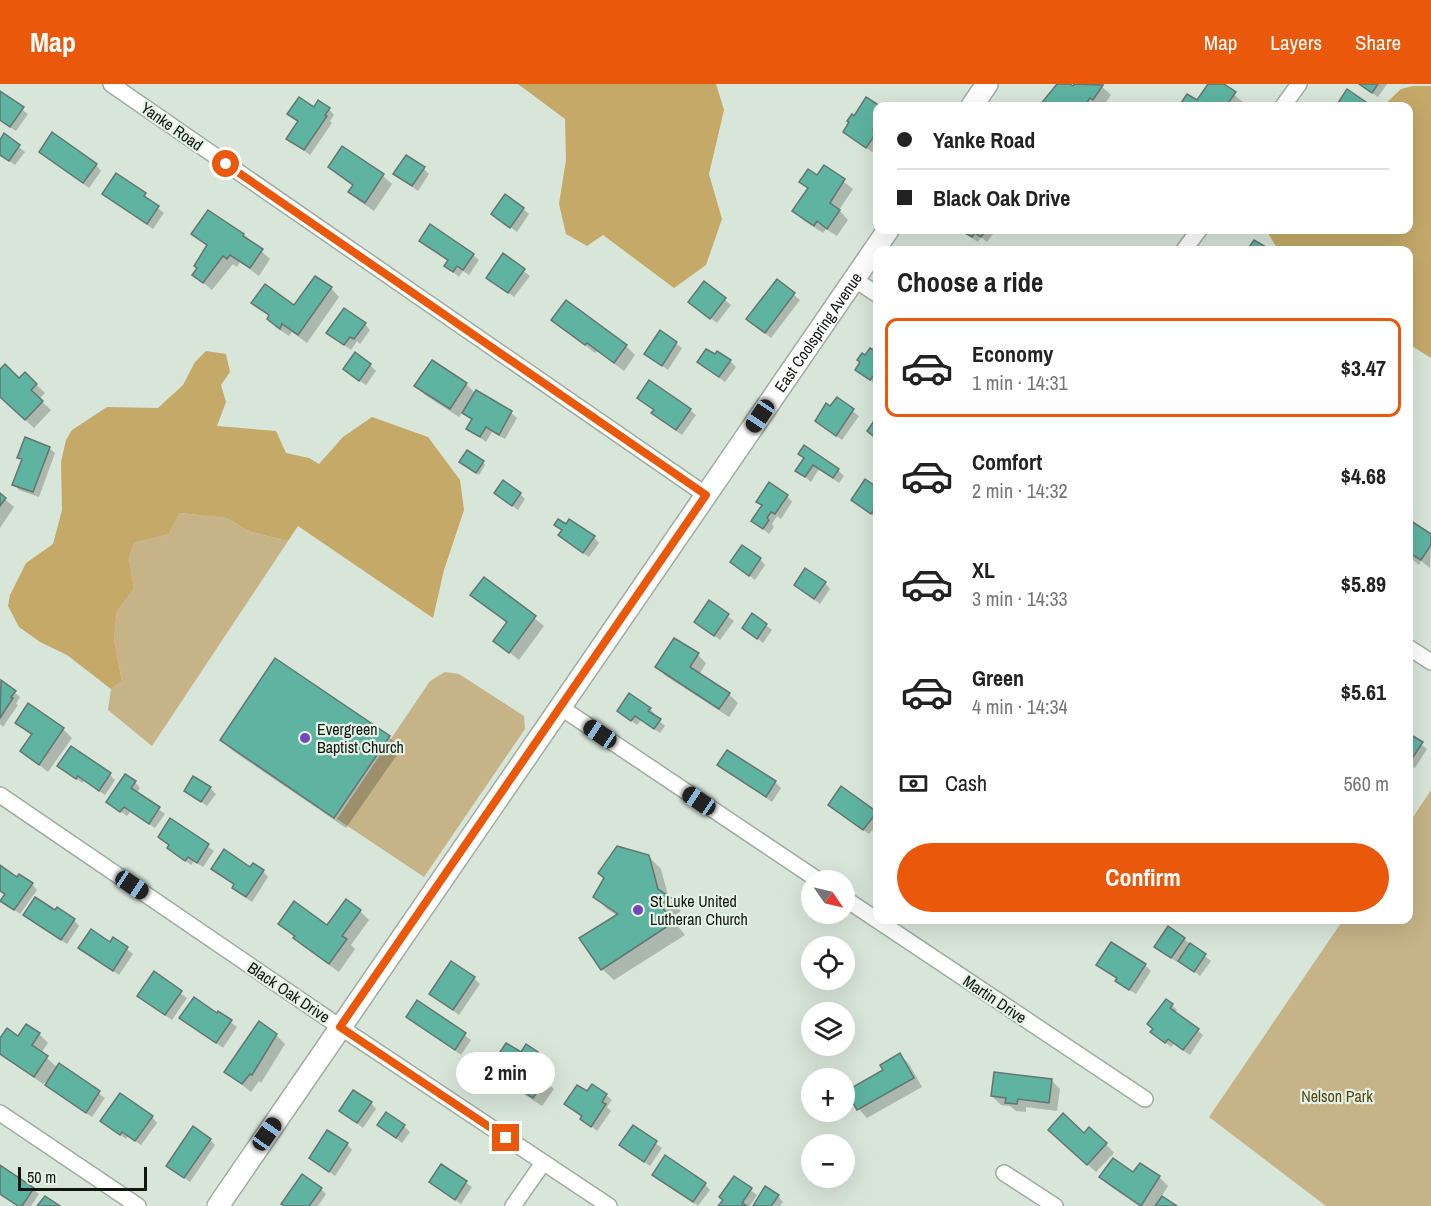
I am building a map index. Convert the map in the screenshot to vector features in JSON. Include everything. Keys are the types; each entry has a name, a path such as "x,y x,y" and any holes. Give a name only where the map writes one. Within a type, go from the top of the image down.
{"street":[{"name":"Yanke Road","path":"111,84 706,495"},
{"path":"975,102 987,84"},
{"path":"1286,102 1299,84"},
{"name":"East Coolspring Avenue","path":"218,1206 873,252"},
{"path":"854,279 873,292"},
{"path":"1413,650 1431,662"},
{"path":"560,707 803,870"},
{"name":"Black Oak Drive","path":"0,795 340,1027 609,1206"},
{"name":"Martin Drive","path":"855,905 873,917"},
{"name":"Martin Drive","path":"883,924 1145,1099"},
{"path":"0,1113 138,1206"},
{"path":"513,1206 543,1163"},
{"path":"1004,1173 1055,1206"}],"green space":[{"path":"180,513 226,518 251,532 288,541 152,746 108,710 111,689 122,681 114,639 117,611 134,589 129,557 134,543 169,534"},
{"path":"445,672 459,674 524,716 525,729 424,877 337,819 430,681"},
{"name":"Nelson Park","path":"1431,790 1431,1206 1326,1206 1209,1117 1340,924 1413,924 1413,817"}],"shaded area":[{"path":"518,84 716,84 724,110 709,174 722,219 706,265 674,288 603,235 587,246 566,234 559,204 566,160 565,119"},
{"path":"1431,86 1431,358 1413,347 1413,246 1276,246 1269,234 1413,234 1413,102 1387,102 1401,89"},
{"path":"206,351 226,354 230,372 221,385 226,402 217,426 276,431 286,453 309,458 319,464 343,437 372,417 428,437 460,480 464,510 444,570 433,618 298,526 288,541 251,532 226,518 180,513 169,534 134,543 129,557 134,589 117,611 114,639 122,681 111,689 67,655 40,642 19,627 8,606 10,595 26,563 53,544 62,510 61,462 66,440 72,430 107,407 158,408 183,385 195,362"}],"building":[{"path":"1057,84 1103,85 1093,100 1090,98 1087,102 1042,102"},
{"path":"1208,84 1224,84 1236,92 1229,102 1182,102 1187,94 1197,100"},
{"path":"1359,84 1378,84 1372,93"},
{"path":"1347,89 1366,102 1339,102"},
{"path":"0,91 24,107 10,127 0,120"},
{"path":"299,97 314,107 318,100 330,108 304,150 286,139 298,121 287,114"},
{"path":"866,97 874,102 873,138 866,148 843,132 849,122 847,121 852,114 854,116"},
{"path":"52,132 97,164 83,183 39,152"},
{"path":"4,133 20,145 9,161 0,155 0,140"},
{"path":"342,146 384,174 365,203 348,192 353,185 328,167"},
{"path":"406,155 425,167 412,186 393,174"},
{"path":"824,165 845,179 830,203 840,210 827,229 817,221 814,226 792,211 808,188 799,182 808,169 817,175"},
{"path":"116,173 146,193 144,196 159,206 147,224 102,194"},
{"path":"505,194 524,208 510,228 491,214"},
{"path":"208,210 263,249 250,268 230,255 227,259 223,256 203,283 192,275 197,268 194,266 207,245 191,234"},
{"path":"430,224 474,254 463,270 457,266 453,272 444,266 448,260 419,241"},
{"path":"1254,240 1264,246 1250,246"},
{"path":"503,253 525,269 508,293 486,278"},
{"path":"315,276 332,287 298,335 282,324 280,329 267,319 269,315 251,303 265,284 294,305"},
{"path":"777,279 795,293 765,333 746,319"},
{"path":"704,281 726,298 710,319 688,302"},
{"path":"566,300 627,345 614,363 551,320"},
{"path":"344,308 366,323 354,339 350,337 344,345 326,333"},
{"path":"660,330 677,342 662,366 644,354"},
{"path":"870,348 873,350 873,376 870,380 855,370 860,362 857,360 862,353 865,355"},
{"path":"706,349 715,354 717,351 731,360 719,377 697,362"},
{"path":"355,352 371,364 359,381 343,369"},
{"path":"432,360 467,383 450,409 414,386"},
{"path":"5,364 19,378 25,372 37,384 31,390 43,401 25,420 0,397 0,369"},
{"path":"649,380 691,409 676,430 651,413 654,410 637,398"},
{"path":"476,390 512,411 499,435 486,427 480,437 466,429 472,419 462,413"},
{"path":"837,397 854,409 836,436 815,421 826,403 830,406"},
{"path":"873,422 873,436 867,431"},
{"path":"25,437 50,447 33,492 12,485 22,459 17,458"},
{"path":"804,445 839,469 833,478 813,465 805,477 795,471 804,458 798,454"},
{"path":"467,450 484,461 476,473 459,462"},
{"path":"865,479 873,485 873,511 871,514 851,500"},
{"path":"503,480 521,493 512,506 494,493"},
{"path":"769,482 788,495 775,514 771,512 763,529 751,521 762,505 756,502"},
{"path":"0,493 6,498 0,506"},
{"path":"558,519 566,524 569,519 595,536 583,553 558,535 562,530 554,525"},
{"path":"1413,522 1431,534 1431,545 1421,560 1413,555"},
{"path":"742,545 761,558 749,576 730,562"},
{"path":"805,568 826,582 814,599 794,585"},
{"path":"484,577 536,616 509,653 493,641 507,622 470,595"},
{"path":"709,600 729,614 714,636 694,622"},
{"path":"752,613 767,624 757,639 742,628"},
{"path":"674,638 699,653 690,667 730,693 719,709 655,667"},
{"name":"Evergreen Baptist Church","path":"275,658 390,736 334,818 220,740"},
{"path":"1,680 16,691 0,718"},
{"path":"629,693 651,708 648,711 661,719 654,729 635,716 631,721 617,711"},
{"path":"28,703 64,728 39,765 20,751 32,734 15,723"},
{"path":"1413,736 1423,742 1413,757"},
{"path":"71,746 111,773 99,791 78,776 76,779 57,766"},
{"path":"727,750 776,781 766,797 717,765"},
{"path":"125,774 136,781 131,788 160,807 149,824 124,807 120,812 106,802"},
{"path":"193,776 211,787 201,802 184,791"},
{"path":"841,786 873,809 873,817 863,830 828,805"},
{"path":"170,818 209,844 197,863 188,857 185,861 167,848 169,845 158,837"},
{"name":"St Luke United Lutheran Church","path":"617,846 649,855 658,889 671,898 660,905 674,922 601,970 579,938 618,914 593,897 604,878 598,873"},
{"path":"224,849 250,867 253,863 264,870 246,897 232,888 234,884 211,869"},
{"path":"0,865 17,877 19,874 33,883 14,910 0,901 5,894 0,891"},
{"path":"35,897 55,910 57,907 75,919 61,940 23,915"},
{"path":"346,899 361,910 342,936 347,939 329,964 278,924 294,901 327,925"},
{"path":"1168,926 1185,938 1171,958 1154,947"},
{"path":"91,929 110,942 113,937 128,947 113,971 78,948"},
{"path":"1111,942 1146,964 1129,990 1115,981 1117,978 1096,965"},
{"path":"1190,943 1206,954 1194,972 1178,961"},
{"path":"451,961 475,977 453,1010 429,994"},
{"path":"154,971 182,991 165,1015 137,996"},
{"path":"194,997 232,1020 216,1043 179,1018"},
{"path":"1166,999 1173,1004 1170,1008 1199,1029 1183,1050 1168,1039 1165,1043 1150,1032 1153,1029 1147,1024"},
{"path":"417,1000 466,1033 455,1050 406,1017"},
{"path":"259,1021 277,1034 252,1075 250,1074 242,1084 224,1072"},
{"path":"26,1024 40,1033 32,1045 48,1056 34,1077 0,1054 0,1038 7,1028 18,1036"},
{"path":"506,1043 521,1052 526,1044 538,1052 528,1067 546,1079 533,1098 498,1075 496,1079 486,1073"},
{"path":"900,1053 914,1078 857,1110 855,1086 883,1070 880,1065"},
{"path":"59,1063 100,1091 86,1113 45,1085"},
{"path":"994,1072 1052,1079 1049,1103 1018,1099 1017,1104 1005,1103 1006,1098 991,1096"},
{"path":"592,1084 607,1094 602,1102 606,1104 591,1127 580,1119 582,1116 564,1104 577,1085 587,1091"},
{"path":"353,1090 372,1102 357,1123 339,1111"},
{"path":"120,1093 153,1116 135,1141 122,1132 120,1135 100,1121"},
{"path":"386,1112 405,1125 396,1138 377,1125"},
{"path":"1063,1113 1084,1133 1089,1127 1107,1143 1087,1165 1048,1130"},
{"path":"633,1125 657,1141 644,1162 619,1145"},
{"path":"193,1126 211,1139 184,1178 166,1166"},
{"path":"327,1130 348,1143 329,1172 309,1158"},
{"path":"665,1155 706,1183 693,1202 652,1175"},
{"path":"1113,1158 1133,1172 1140,1163 1160,1176 1141,1206 1099,1177"},
{"path":"441,1164 467,1181 455,1200 429,1182"},
{"path":"0,1165 34,1188 22,1206 18,1206 0,1194"},
{"path":"302,1174 322,1188 309,1206 284,1206 281,1204"},
{"path":"734,1176 752,1188 742,1203 747,1206 718,1206 723,1200 719,1197"},
{"path":"765,1186 779,1195 771,1206 753,1206"},
{"path":"45,1196 60,1206 37,1206"},
{"path":"1162,1196 1177,1206 1155,1206"}],"place":[{"name":"Evergreen Baptist Church","path":"305,738"},
{"name":"St Luke United Lutheran Church","path":"638,910"}],"route":[{"path":"226,164 706,495 340,1027 506,1138"}]}
